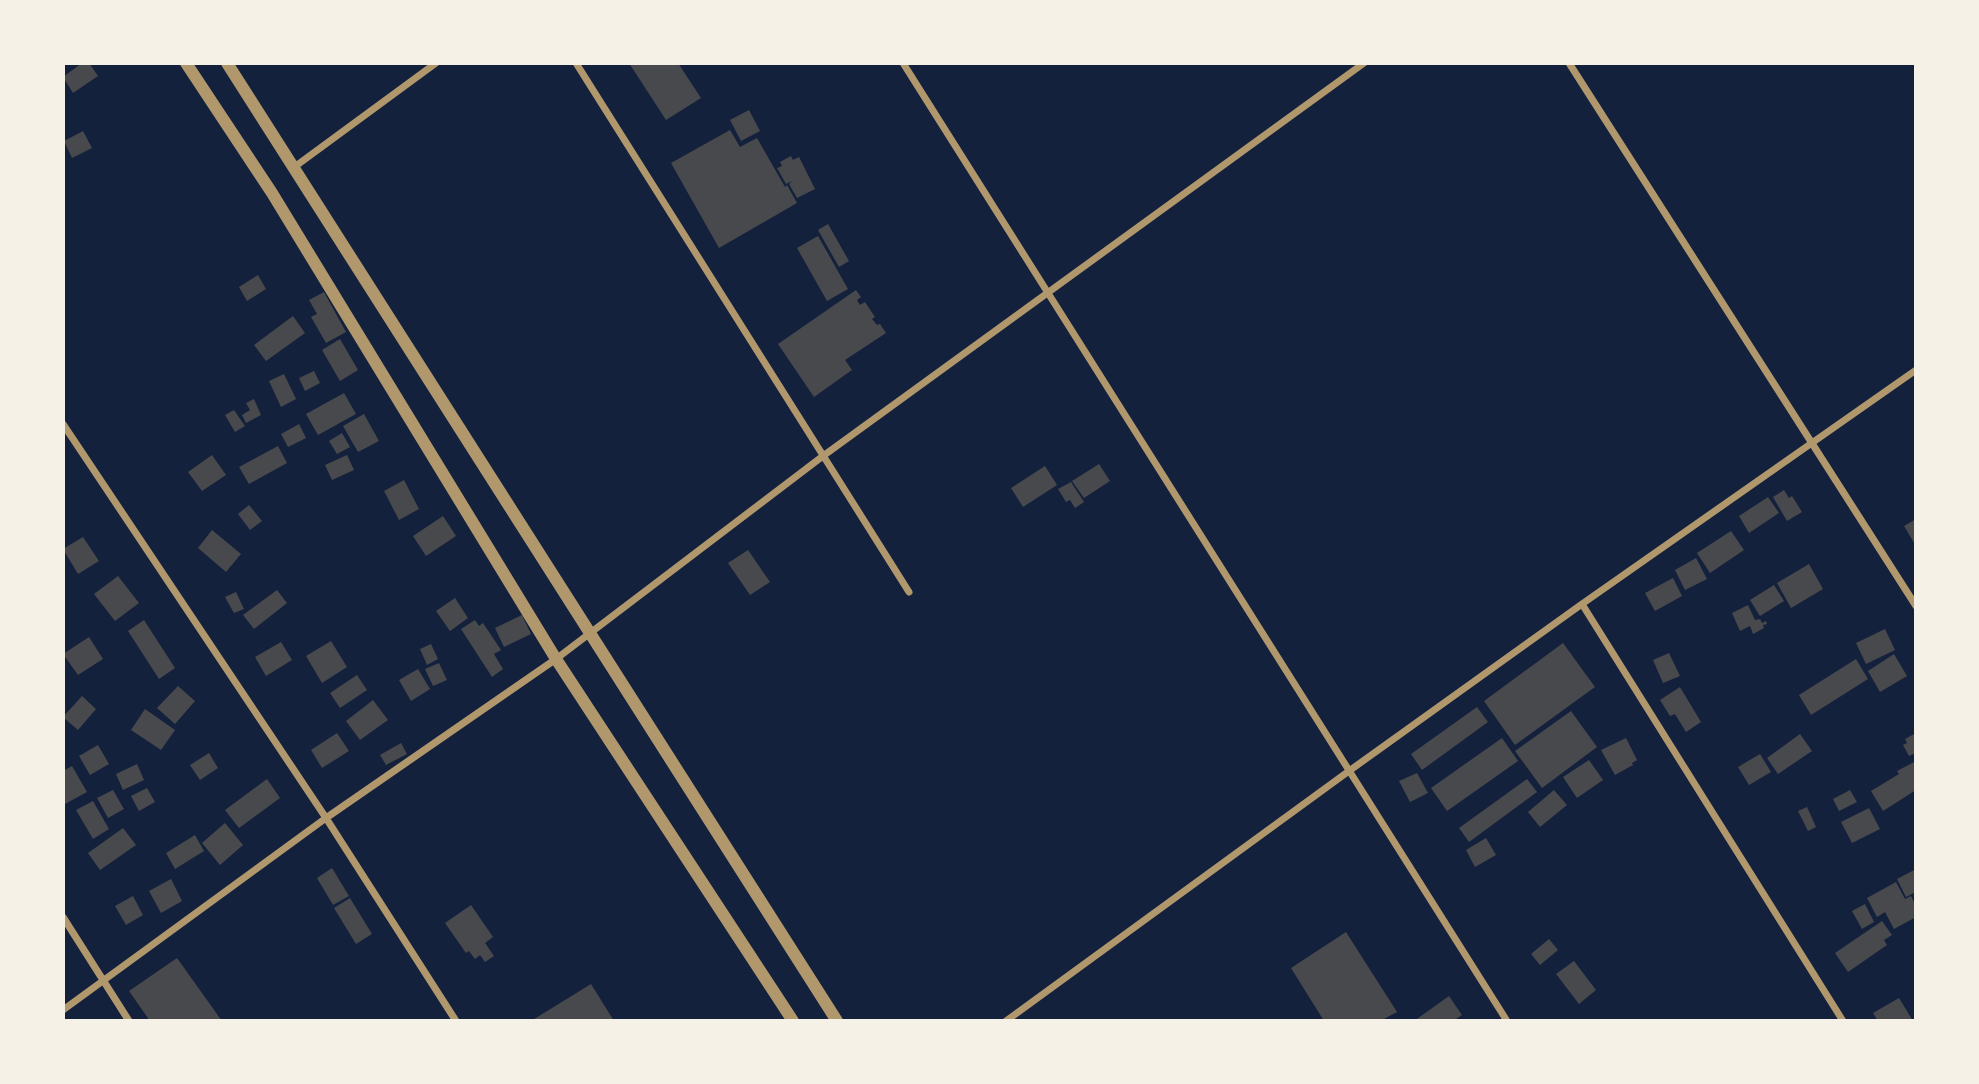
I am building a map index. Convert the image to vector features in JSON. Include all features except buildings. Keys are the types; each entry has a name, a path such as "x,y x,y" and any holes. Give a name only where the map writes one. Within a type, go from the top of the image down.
{"street":[{"path":"186,63 272,192 556,659 793,1021"},
{"path":"227,63 837,1021"},
{"path":"293,168 436,63"},
{"path":"576,63 909,592"},
{"path":"903,63 1507,1021"},
{"path":"63,1010 326,818 556,659 823,456 1364,63"},
{"path":"1569,63 1916,606"},
{"path":"1006,1021 1582,604 1916,370"},
{"path":"63,424 326,818 456,1021"},
{"path":"1582,604 1843,1021"},
{"path":"63,917 129,1021"}]}
